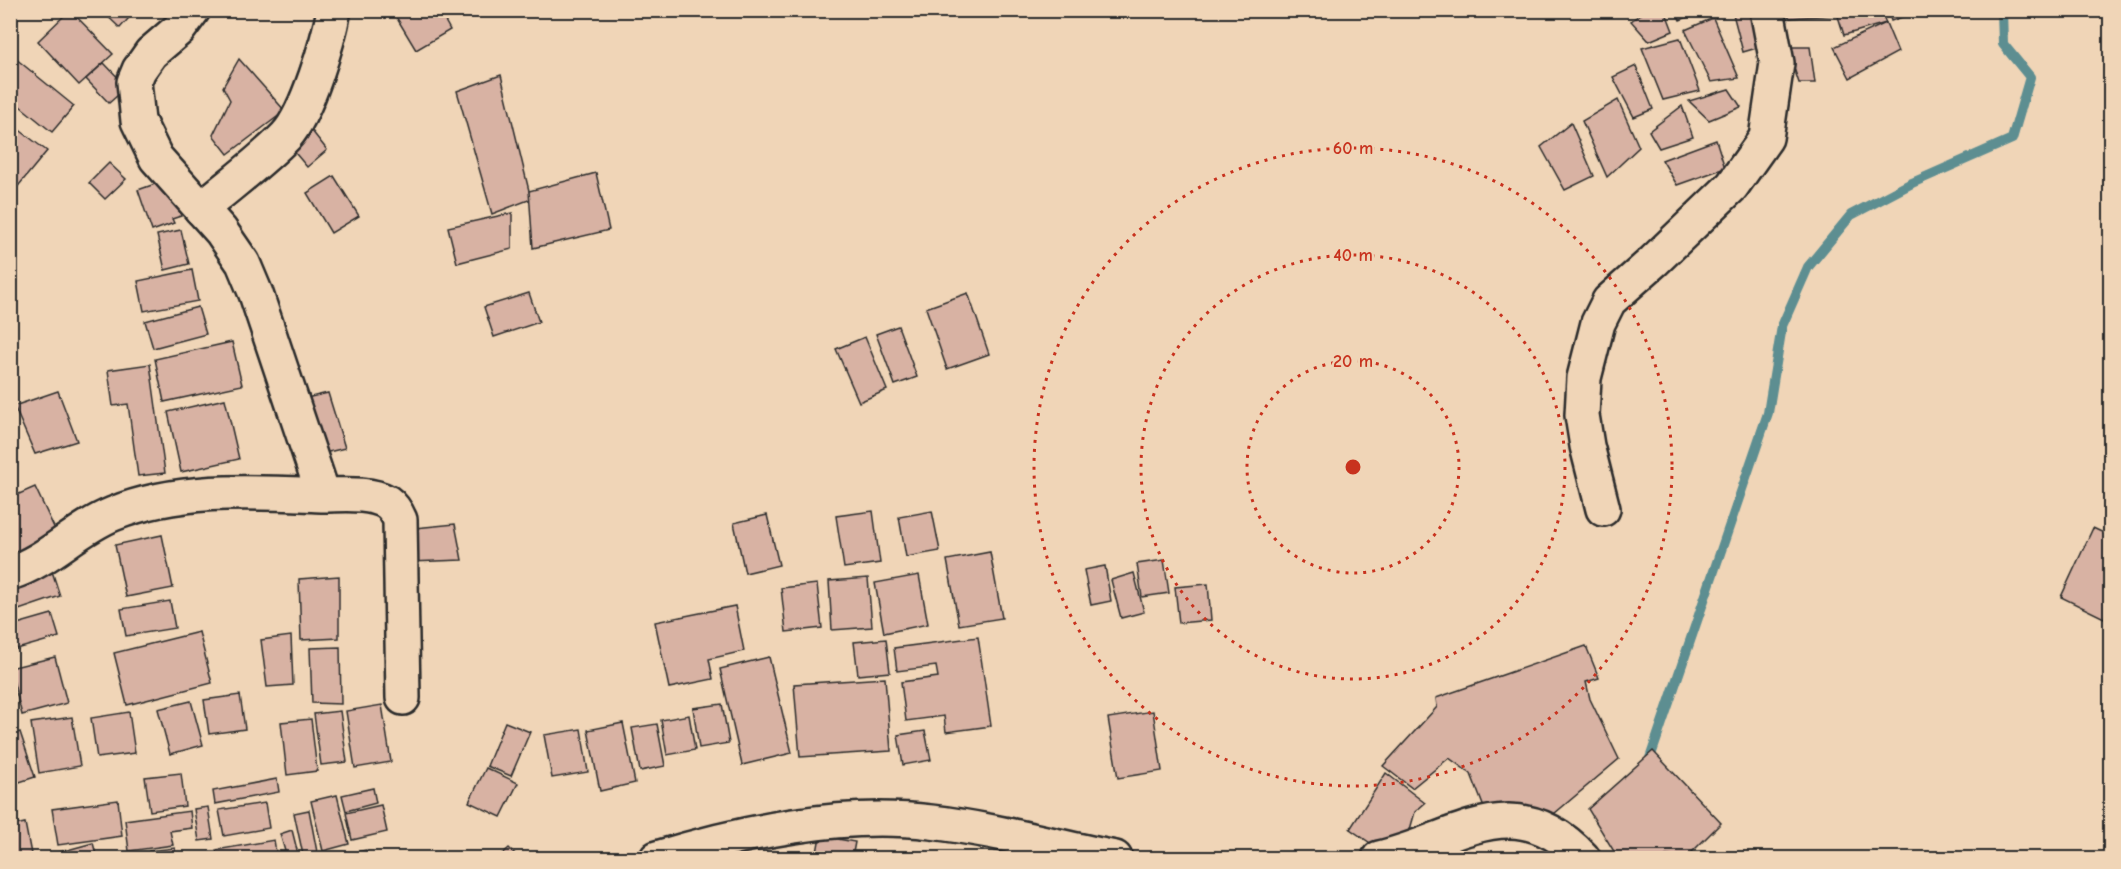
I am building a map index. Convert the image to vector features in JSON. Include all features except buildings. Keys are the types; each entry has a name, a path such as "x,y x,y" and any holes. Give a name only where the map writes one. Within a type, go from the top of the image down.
{"street":[{"path":"193,10 179,29 151,53 134,82 138,121 156,158 221,231 247,273 323,495"},
{"path":"201,209 287,135 304,104 327,45 334,10"},
{"path":"1603,509 1587,446 1582,415 1584,378 1598,323 1609,301 1732,186 1766,138 1777,63 1767,10"},
{"path":"10,573 27,566 84,527 134,507 196,494 227,491 353,495 381,500 393,507 400,520 403,698"},
{"path":"657,858 729,839 797,827 878,819 932,822 1114,858"},
{"path":"1379,858 1498,820 1540,827 1557,837 1583,858"}],"waterway":[{"path":"1648,764 1768,413 1782,326 1808,267 1851,215 1912,183 2012,139 2030,77 2003,44 2002,10"}]}
